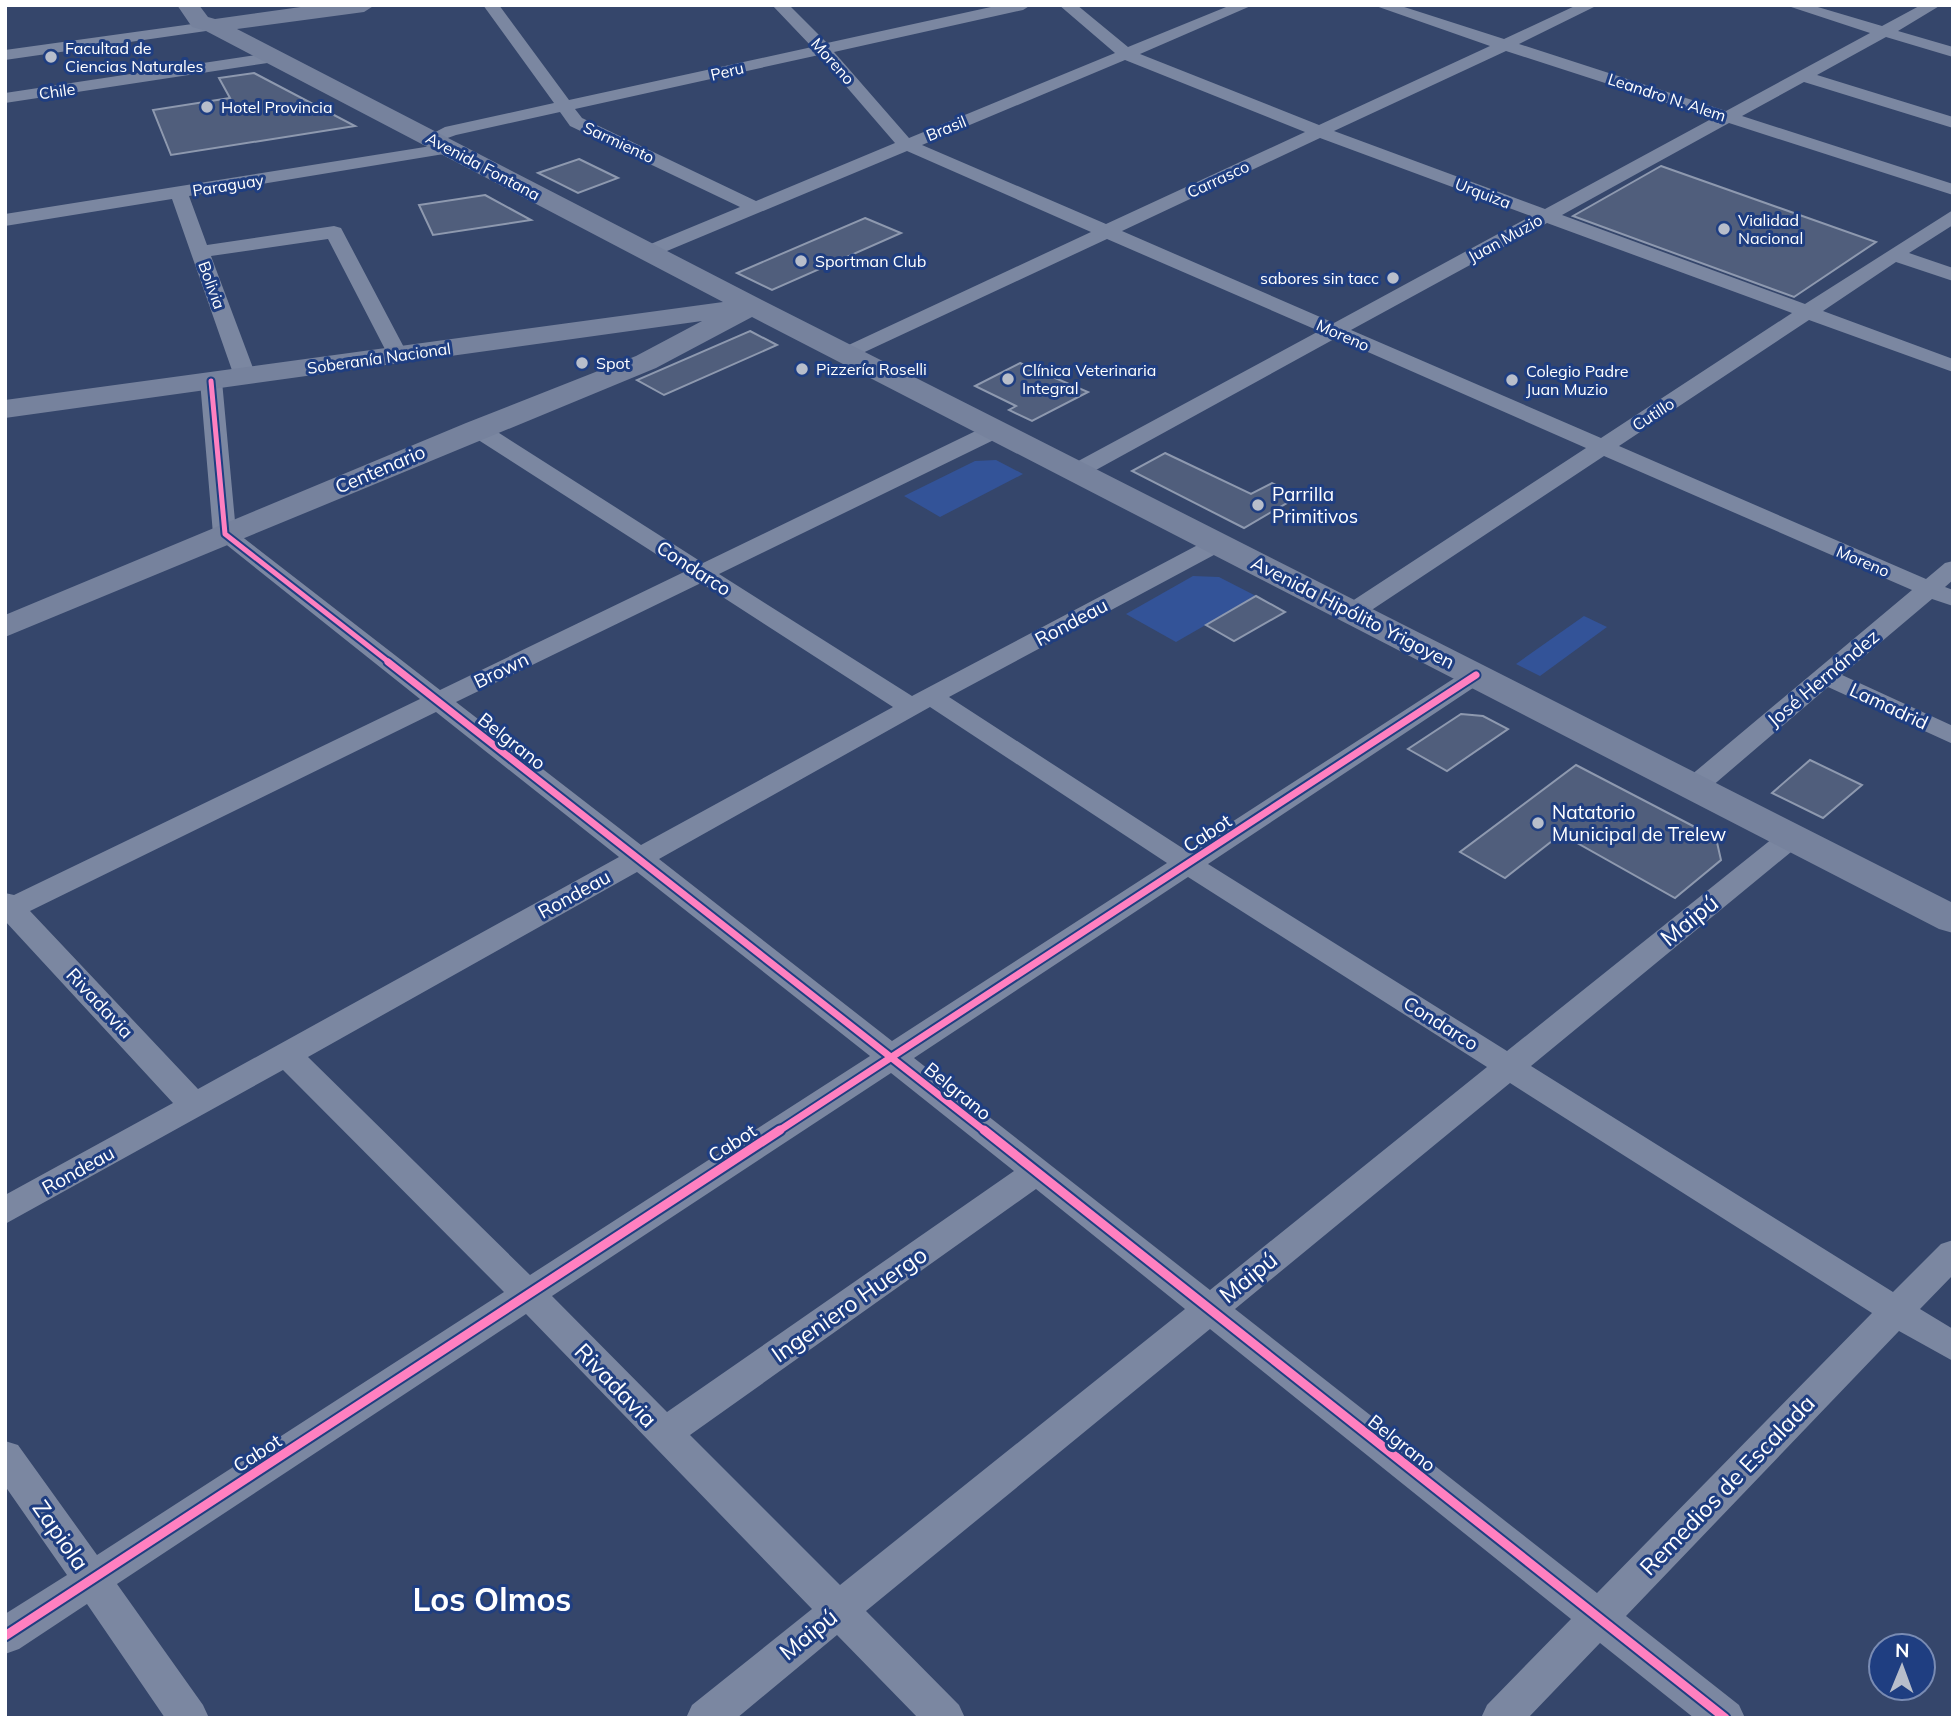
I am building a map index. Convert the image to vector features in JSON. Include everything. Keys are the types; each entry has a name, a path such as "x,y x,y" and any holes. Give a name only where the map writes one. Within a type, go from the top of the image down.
{"main road":[{"name":"Avenida Fontana","path":"188,5 200,22 211,16 275,57 752,306"},
{"path":"211,16 363,5"},
{"name":"Avenida Hipólito Yrigoyen","path":"752,306 1953,920"},
{"name":"Soberanía Nacional","path":"5,409 752,306"},
{"name":"Centenario","path":"5,627 668,352 752,306"}],"street":[{"name":"Sarmiento","path":"491,5 576,122 755,207"},
{"name":"Moreno","path":"780,5 823,49 905,144 1953,599"},
{"name":"Peru","path":"440,143 451,131 1023,5"},
{"name":"Urquiza","path":"1067,5 1129,55 1320,132 1953,366"},
{"name":"Brasil","path":"648,251 1245,5"},
{"name":"Leandro N. Alem","path":"1381,5 1953,190"},
{"name":"Carrasco","path":"847,353 1590,5"},
{"path":"1794,5 1953,52"},
{"name":"Juan Muzio","path":"1077,471 1933,5"},
{"path":"5,55 211,16"},
{"name":"Chile","path":"5,99 275,57"},
{"path":"1803,76 1953,123"},
{"name":"Paraguay","path":"5,220 180,193 440,143"},
{"name":"Bolivia","path":"180,193 245,376"},
{"name":"Cutillo","path":"1352,612 1953,216"},
{"path":"201,252 334,232 398,355"},
{"path":"1895,255 1953,275"},
{"path":"211,381 225,534"},
{"name":"Condarco","path":"477,429 702,573 1188,864 1953,1347"},
{"name":"Brown","path":"7,907 996,430"},
{"name":"Belgrano","path":"225,534 892,1057 1725,1718"},
{"name":"Rondeau","path":"5,1211 921,702 1219,543"},
{"name":"José Hernández","path":"1694,787 1953,568"},
{"name":"Cabot","path":"5,1636 1476,675"},
{"name":"Lamadrid","path":"1825,676 1953,736"},
{"name":"Maipú","path":"706,1718 1792,837"},
{"name":"Rivadavia","path":"7,907 194,1105"},
{"name":"Rivadavia","path":"286,1054 528,1294 945,1718"},
{"name":"Ingeniero Huergo","path":"663,1434 1035,1173"},
{"name":"Remedios de Escalada","path":"1501,1718 1953,1253"},
{"name":"Zapiola","path":"5,1456 189,1718"}],"shaded area":[{"path":"996,460 1023,474 940,517 904,496 975,461"},
{"path":"1193,576 1219,577 1256,596 1176,642 1126,614"},
{"path":"1584,616 1607,627 1540,676 1516,664"}],"building":[{"path":"254,73 355,126 171,155 153,110 230,98 219,78"},
{"path":"579,159 618,178 578,193 538,173"},
{"name":"Vialidad Nacional","path":"1661,166 1876,242 1794,297 1573,216"},
{"path":"485,195 531,220 433,235 419,205"},
{"name":"Sportman Club","path":"865,218 901,233 772,290 737,273"},
{"path":"750,331 777,345 664,395 637,380"},
{"path":"1020,363 1088,392 1032,421 1009,410 1016,406 975,386"},
{"path":"1165,453 1251,494 1272,483 1299,496 1244,528 1132,471"},
{"path":"1256,596 1285,612 1234,641 1206,625"},
{"path":"1461,714 1483,716 1508,729 1447,771 1408,749"},
{"path":"1810,760 1862,785 1823,818 1772,793"},
{"path":"1576,765 1716,838 1721,860 1675,898 1561,834 1505,878 1460,852"}],"cycle path":[{"path":"211,381 225,534 892,1057 1725,1718"},
{"path":"5,1636 1476,675"}],"place":[{"name":"Facultad de Ciencias Naturales","path":"51,57"},
{"name":"Hotel Provincia","path":"207,107"},
{"name":"Vialidad Nacional","path":"1724,229"},
{"name":"Sportman Club","path":"801,261"},
{"name":"sabores sin tacc","path":"1393,278"},
{"name":"Spot","path":"582,363"},
{"name":"Pizzería Roselli","path":"802,369"},
{"name":"Clínica Veterinaria Integral","path":"1008,379"},
{"name":"Colegio Padre Juan Muzio","path":"1512,380"},
{"name":"Parrilla Primitivos","path":"1258,505"},
{"name":"Natatorio Municipal de Trelew","path":"1538,823"}],"district":[{"name":"Los Olmos","path":"492,1599"}]}
